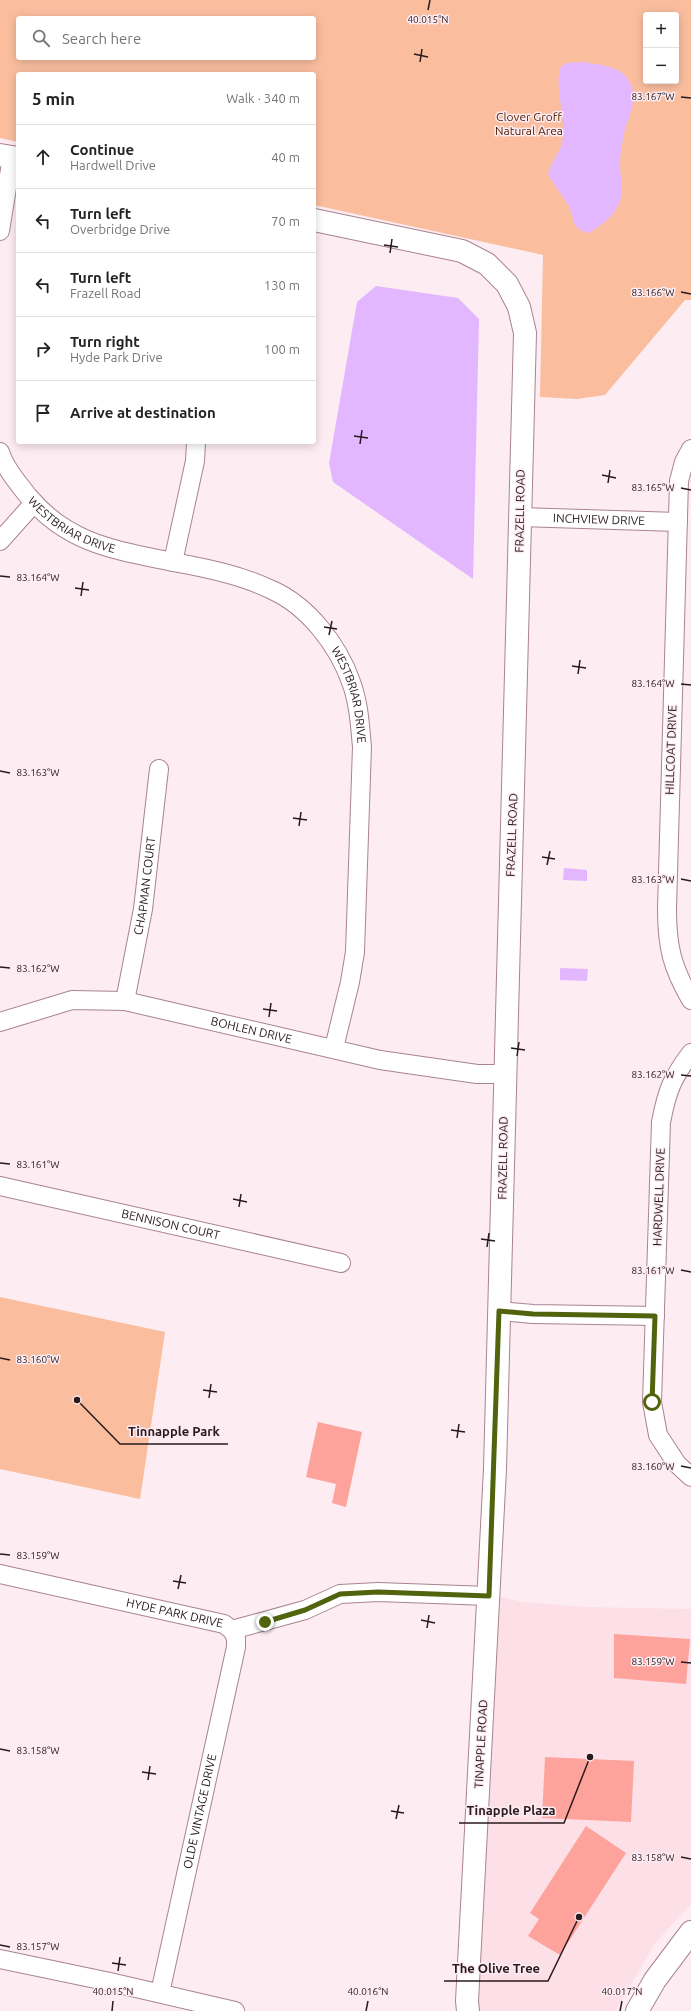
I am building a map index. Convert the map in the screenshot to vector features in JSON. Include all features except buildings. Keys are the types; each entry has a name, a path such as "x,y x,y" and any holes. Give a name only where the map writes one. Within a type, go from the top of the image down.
{"street":[{"path":"0,231 10,157"},
{"name":"FRAZELL ROAD","path":"316,220 462,251 487,264 507,284 519,307 525,333 499,1311 489,1596"},
{"path":"173,562 195,461 196,444"},
{"name":"HILLCOAT DRIVE","path":"691,449 684,462 679,481 667,935 673,964 691,1000"},
{"name":"WESTBRIAR DRIVE","path":"0,452 21,487 44,515 75,534 98,545 122,552 173,562 247,580 273,590 296,606 318,626 338,654 352,682 359,714 362,748 354,952 350,982 334,1048"},
{"path":"0,541 34,504"},
{"name":"INCHVIEW DRIVE","path":"520,517 678,522"},
{"name":"CHAPMAN COURT","path":"125,1001 143,909 159,769"},
{"name":"BOHLEN DRIVE","path":"0,1022 72,1000 125,1001 334,1048 380,1060 477,1074 505,1074"},
{"name":"HARDWELL DRIVE","path":"691,1053 676,1073 666,1095 661,1122 652,1402 658,1435 677,1464 691,1477"},
{"name":"BENNISON COURT","path":"0,1186 341,1263"},
{"path":"499,1311 533,1314 655,1316"},
{"name":"HYDE PARK DRIVE","path":"0,1574 224,1624 232,1630 305,1610 340,1594 378,1592 489,1596"},
{"name":"TINAPPLE ROAD","path":"468,2011 467,2001 489,1596"},
{"name":"OLDE VINTAGE DRIVE","path":"160,1993 236,1648 236,1638 232,1630"},
{"path":"637,2011 655,1980 691,1932"},
{"path":"0,1959 160,1993 235,2011"}],"shaded area":[{"path":"582,62 603,65 616,69 626,77 633,90 633,104 624,132 621,149 620,167 622,192 620,201 616,210 609,218 589,233 580,230 575,225 569,206 548,175 551,165 561,147 563,137 563,120 559,93 560,68 566,63"},
{"path":"376,286 458,298 479,319 473,579 333,482 329,463 357,302"},
{"path":"564,868 587,870 587,881 563,880"},
{"path":"560,968 588,969 587,981 560,980"},
{"path":"498,1596 522,1602 585,1607 691,1609 691,1904 656,1942 615,2011 476,2011"}],"green space":[{"name":"Clover Groff Natural Area","path":"0,0 691,0 691,300 685,300 605,395 577,399 540,397 543,255 316,205 316,72 16,72 16,142 0,138"},
{"path":"0,1297 165,1332 140,1499 0,1469"}],"place":[{"name":"Tinnapple Park","path":"77,1400"},
{"name":"Tinapple Plaza","path":"590,1757"},
{"name":"The Olive Tree","path":"579,1917"}],"route":[{"path":"265,1622 305,1610 340,1594 378,1592 489,1596 489,1569 495,1469 499,1311 533,1314 655,1316 652,1402"}]}
